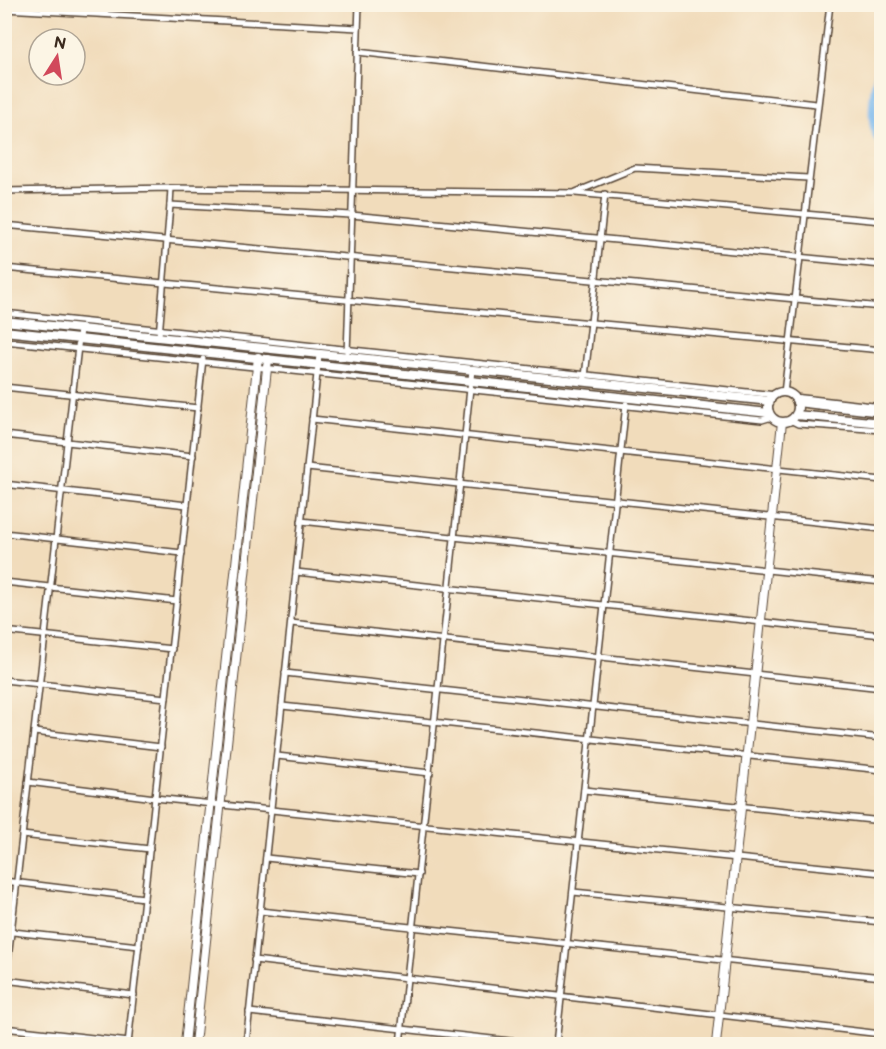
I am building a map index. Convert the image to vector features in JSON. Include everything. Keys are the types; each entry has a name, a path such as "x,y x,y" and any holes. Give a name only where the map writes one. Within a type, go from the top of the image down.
{"main road":[{"path":"4,321 80,329 159,333 318,364 347,354 626,401 771,415 789,419 882,423"},
{"path":"4,331 78,343 263,363 318,364 471,375 585,378 777,396 882,412"},
{"path":"185,1044 210,804 263,363"},
{"path":"195,1044 263,363"},
{"path":"771,415 777,396"},
{"path":"716,1044 775,468 796,399"}],"street":[{"path":"347,354 359,4"},
{"path":"777,396 789,341 816,104 830,4"},
{"path":"4,9 358,28"},
{"path":"357,52 816,104"},
{"path":"575,193 635,168 808,178"},
{"path":"159,333 171,188"},
{"path":"4,191 171,188 605,194 882,221"},
{"path":"4,313 159,333 585,378 605,194"},
{"path":"170,205 351,215 882,265"},
{"path":"4,225 882,307"},
{"path":"4,268 882,350"},
{"path":"4,994 8,932 17,882 80,329"},
{"path":"4,341 78,343"},
{"path":"4,1028 129,1043 204,356"},
{"path":"246,1044 318,364 470,389 626,401 556,1044"},
{"path":"400,1044 471,375"},
{"path":"4,387 198,408"},
{"path":"796,399 882,407"},
{"path":"312,418 882,480"},
{"path":"789,419 798,424 882,430"},
{"path":"4,435 193,456"},
{"path":"307,468 882,529"},
{"path":"4,484 187,505"},
{"path":"301,521 882,582"},
{"path":"4,533 182,553"},
{"path":"296,572 882,634"},
{"path":"4,582 177,601"},
{"path":"291,623 882,688"},
{"path":"4,631 172,649"},
{"path":"285,673 882,738"},
{"path":"4,680 166,698"},
{"path":"282,706 882,770"},
{"path":"34,732 161,747"},
{"path":"277,756 430,773"},
{"path":"28,782 210,804 882,873"},
{"path":"584,790 882,821"},
{"path":"22,835 150,849"},
{"path":"266,858 419,874"},
{"path":"4,881 144,898"},
{"path":"573,892 882,922"},
{"path":"260,911 882,977"},
{"path":"8,932 139,946"},
{"path":"254,960 719,1013 881,1034"},
{"path":"5,980 134,995"},
{"path":"249,1012 537,1044"}],"waterway":[{"path":"882,62 876,81 873,104 874,128 882,144"}]}
